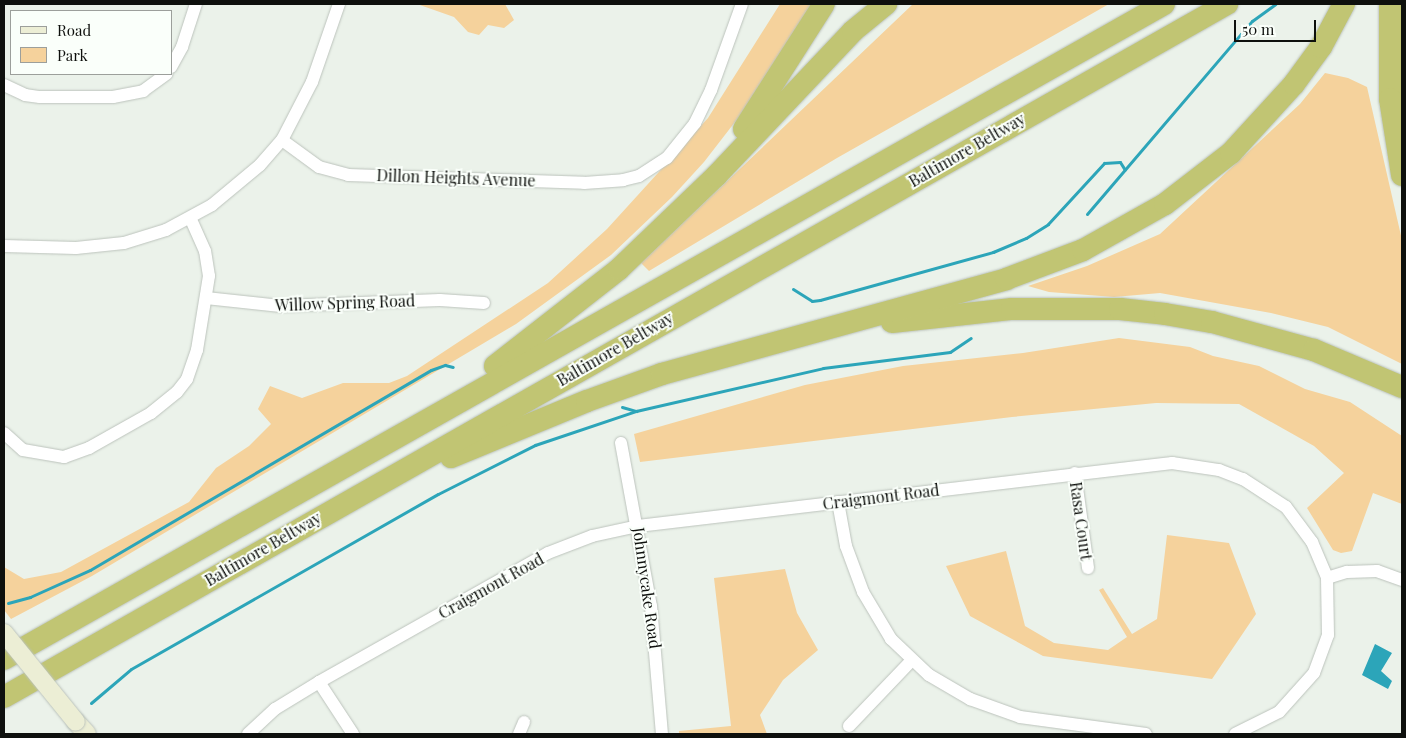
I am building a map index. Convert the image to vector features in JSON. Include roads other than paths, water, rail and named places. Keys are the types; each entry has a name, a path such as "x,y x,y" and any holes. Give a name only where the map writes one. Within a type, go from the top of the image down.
{"highway":[{"path":"674,216 747,126 824,4"},
{"path":"393,438 576,304 716,176 853,31 886,4"},
{"name":"Baltimore Beltway","path":"4,659 1164,4"},
{"name":"Baltimore Beltway","path":"4,697 1227,4"},
{"path":"1390,4 1390,99 1402,176"},
{"path":"342,504 587,401 662,374 1040,268 1130,225 1199,179 1231,153 1294,84 1321,47 1342,7"},
{"path":"787,338 981,310 1120,309 1212,322 1266,336 1314,350 1402,387"}],"main road":[{"path":"4,634 82,728"}],"street":[{"path":"172,65 182,47 196,4"},
{"path":"4,246 76,248 124,243 190,218 237,187 282,140 312,82 339,4"},
{"name":"Dillon Heights Avenue","path":"282,140 319,167 348,174 584,183 623,180 640,176 666,158 695,123 712,90 742,4"},
{"path":"4,86 25,95 40,97 112,97 143,91 165,75"},
{"path":"4,433 23,450 64,457 89,448 151,412 177,392 187,380 197,350 206,298 209,263 190,218"},
{"name":"Willow Spring Road","path":"206,298 281,306 440,300 484,303"},
{"name":"Johnnycake Road","path":"621,443 638,526 651,606 662,734"},
{"name":"Craigmont Road","path":"248,734 275,709 319,682 548,553 592,536 638,526 1172,463 1219,470 1243,479 1286,507 1301,523 1327,578 1328,636 1314,673 1292,701 1264,722 1240,733"},
{"name":"Rasa Court","path":"1075,473 1088,568"},
{"path":"838,502 846,546 862,592 891,639 912,660 948,687 995,710 1020,718 1146,734"},
{"path":"1327,578 1347,572 1377,571 1402,580"},
{"path":"849,726 912,660"},
{"path":"319,682 353,734"}],"water":[{"path":"1375,644 1392,653 1381,671 1392,681 1388,689 1362,675"}],"waterway":[{"path":"1087,214 1252,21 1275,4"},
{"path":"793,289 812,301 820,300 993,252 1026,238 1048,224 1104,163 1120,162 1125,170"},
{"path":"622,407 636,411 823,368 950,352 971,338"},
{"path":"8,603 30,597 90,570 431,370 445,365 453,367"},
{"path":"91,703 131,669 438,494 535,445 636,411"}]}
